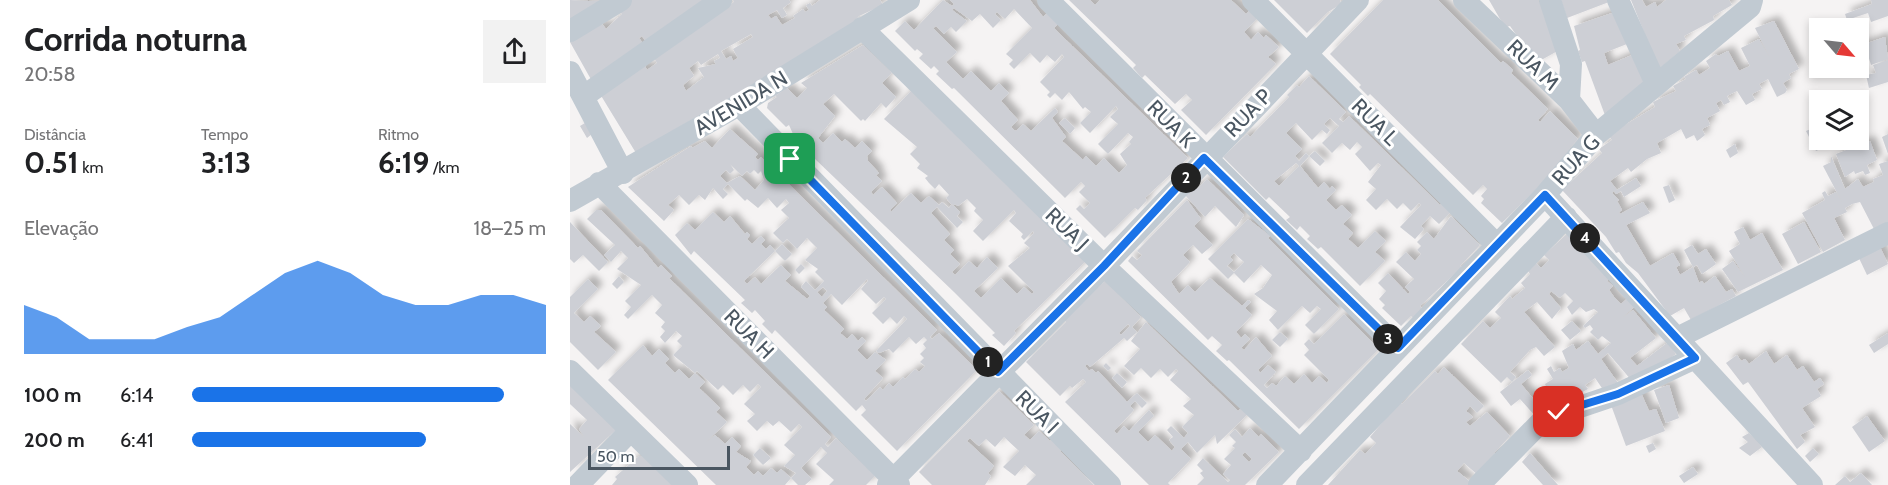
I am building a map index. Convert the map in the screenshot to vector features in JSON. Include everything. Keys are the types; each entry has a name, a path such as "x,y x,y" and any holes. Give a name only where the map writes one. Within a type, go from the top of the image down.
{"street":[{"path":"570,31 621,0"},
{"path":"584,96 721,0"},
{"name":"AVENIDA N","path":"570,201 599,183 623,173 739,105 909,0"},
{"name":"RUA K","path":"1048,0 1204,158 1398,348"},
{"name":"RUA L","path":"1253,0 1496,244"},
{"name":"RUA P","path":"893,483 1358,0"},
{"name":"RUA M","path":"1464,0 1569,100 1596,135"},
{"path":"1550,0 1571,64 1569,100"},
{"path":"1618,0 1656,84"},
{"name":"RUA G","path":"1267,485 1545,195 1596,135 1751,4"},
{"name":"RUA J","path":"862,28 1104,266 1301,451"},
{"path":"570,72 623,173"},
{"name":"RUA I","path":"739,105 1110,485"},
{"name":"RUA H","path":"599,183 893,483"},
{"path":"1545,195 1812,485"},
{"name":"RUA G","path":"1307,485 1566,217"},
{"path":"1677,338 1888,232"},
{"path":"1479,485 1544,419 1618,394 1695,358"},
{"path":"570,371 687,485"},
{"path":"578,485 630,431"}],"building":[{"path":"570,0 589,1 615,0 570,30"},
{"path":"629,0 712,0 649,45 642,36 639,38 646,48 593,83 570,42 602,24 606,29 622,14 617,9"},
{"path":"733,0 789,0 791,2 783,8 787,15 782,18 777,10 768,15 771,19 776,16 782,25 795,18 793,16 803,9 805,12 809,10 806,5 810,3 812,6 820,0 880,0 883,5 859,16 851,25 726,105 723,101 636,153 600,94 644,64 647,70 657,63 654,58 734,2","holes":["751,34 753,37 733,49 738,58 733,61 731,56 726,59 721,51","718,54 720,58 714,61 716,64 698,68 704,77 686,91 683,85 694,76 689,68 698,61 701,65"]},
{"path":"943,0 952,6 954,4 950,0 1030,0 1043,17 1047,13 1058,24 1054,28 1064,38 1188,158 1145,198 1147,200 1138,210 1135,208 1105,238 1076,209 1080,205 1084,209 1090,203 1079,192 1085,186 1081,182 1065,198 954,88 952,89 936,74 939,71 934,66 931,69 919,58 923,54 917,49 915,51 895,31 905,21 914,30","holes":["954,8 972,21 980,14 993,28 1001,20 995,14 997,12 1005,19 1014,9 1032,28 1006,54 1013,60 1009,64 1014,69 1030,53 1040,63 1047,55 1055,62 1062,54 1064,57 1040,82 1050,92 1047,95 1050,98 1055,93 1062,100 1069,92 1083,109 1085,107 1091,112 1080,123 1090,133 1116,106 1118,109 1110,117 1118,124 1098,144 1108,154 1128,133 1133,137 1129,142 1131,144 1120,154 1127,165 1119,173 1104,158 1096,166 1086,156 1083,160 1062,141 1066,137 1052,118 1058,112 1055,108 1031,131 1023,124 1016,131 1014,130 1011,127 1018,120 1001,101 1009,93 999,83 991,91 971,71 963,79 946,62 957,52 933,28 936,26 944,34 951,27 956,32 967,21 952,10"]},
{"path":"1069,0 1090,0 1095,5 1100,0 1231,0 1246,14 1249,11 1257,19 1244,32 1251,40 1258,32 1264,38 1266,35 1279,47 1268,57 1276,64 1206,135 1181,110 1192,100 1186,94 1175,104 1145,75 1142,78 1133,68 1136,65"},
{"path":"1274,0 1340,0 1341,4 1328,12 1307,33"},
{"path":"1383,0 1438,0 1501,63 1503,61 1513,70 1511,73 1548,109 1538,120 1540,122 1550,111 1578,139 1569,149 1572,153 1502,223 1481,203 1484,199 1481,196 1487,189 1483,185 1473,195 1370,94 1368,96 1359,87 1361,85 1330,54"},
{"path":"1489,0 1538,0 1561,49 1536,63 1510,26 1506,27 1500,19"},
{"path":"1561,0 1608,0 1609,2 1567,18"},
{"path":"1631,0 1642,0 1646,7 1655,2 1657,7 1666,0 1729,0 1732,5 1713,16 1714,20 1684,36 1686,40 1676,44 1680,51 1659,69"},
{"path":"1871,0 1888,0 1888,16 1871,22 1868,13 1846,18 1845,14 1872,4"},
{"path":"1615,12 1632,42 1604,53 1608,65 1637,53 1650,84 1606,118 1585,61 1582,62 1578,51 1580,50 1574,26"},
{"path":"1774,21 1799,69 1789,74 1791,78 1783,83 1787,90 1785,93 1777,97 1768,79 1759,84 1762,89 1752,94 1755,100 1746,105 1737,91 1727,96 1730,102 1724,105 1721,100 1716,103 1720,111 1707,118 1710,125 1702,129 1705,135 1700,139 1697,141 1694,135 1686,139 1681,129 1657,143 1661,153 1647,159 1631,172 1628,168 1610,181 1617,190 1636,178 1641,186 1624,197 1621,191 1616,194 1614,191 1612,193 1619,200 1617,201 1622,210 1620,214 1643,202 1650,213 1626,225 1650,266 1673,253 1680,265 1676,267 1680,275 1693,267 1699,283 1702,281 1704,284 1715,276 1726,292 1732,289 1736,296 1691,320 1684,308 1670,316 1638,273 1626,263 1619,252 1616,253 1606,237 1562,190 1602,153 1599,149 1612,140 1608,135 1655,107 1653,102 1676,91 1673,86 1686,79 1684,77 1696,70 1699,75 1710,68 1706,61 1716,54 1718,56 1728,51 1739,71 1750,66 1741,48 1759,39 1770,58 1755,28"},
{"path":"1885,37 1888,59 1871,65 1869,43"},
{"path":"863,45 892,73 882,83 896,97 886,108 881,103 865,121 863,119 861,121 834,94 823,104 835,116 818,138 823,143 833,133 842,142 845,139 855,148 862,141 872,151 867,156 868,161 879,173 876,175 882,181 871,192 873,195 882,187 897,203 890,210 891,212 911,193 921,203 929,196 939,205 931,213 950,234 944,240 954,250 950,254 960,264 952,272 955,275 969,261 977,268 987,257 998,268 974,291 981,298 1001,278 1017,294 1024,287 1032,294 1034,292 1008,266 1030,248 1024,243 1034,233 1033,231 1024,240 1021,237 1023,234 1009,221 1016,213 1014,210 983,241 973,231 983,220 974,211 976,208 967,199 958,206 955,204 953,206 946,198 949,195 939,184 935,189 925,178 928,176 917,168 920,164 910,154 917,147 884,119 911,91 1085,262 1014,331 1016,333 1004,346 992,335 995,333 954,292 791,136 793,134 789,125 786,127 767,108 768,103 777,97 775,96 787,88 797,98 807,88 801,83"},
{"path":"1888,60 1888,82 1869,88 1867,78 1869,78 1869,74 1876,73 1873,65"},
{"path":"1309,76 1346,112 1339,119 1343,122 1349,116 1440,205 1443,202 1452,211 1439,224 1430,216 1421,226 1424,229 1415,239 1400,227 1421,205 1419,203 1411,211 1403,203 1397,209 1387,199 1376,210 1366,200 1376,189 1368,182 1381,165 1378,163 1370,171 1355,154 1362,147 1357,142 1350,150 1342,143 1332,153 1322,143 1339,126 1330,118 1324,124 1330,130 1327,134 1322,130 1312,140 1296,123 1286,133 1302,149 1295,156 1299,161 1306,153 1309,156 1300,166 1318,188 1324,182 1330,189 1332,186 1336,190 1326,200 1336,210 1342,205 1352,215 1343,224 1353,233 1348,239 1358,248 1375,231 1386,241 1375,252 1385,261 1360,286 1321,247 1318,249 1307,239 1310,236 1300,226 1297,230 1286,220 1290,217 1269,197 1266,200 1223,157 1247,134 1250,137 1289,97 1287,95 1297,85 1299,87","holes":["1296,163 1299,166 1279,186 1274,181"]},
{"path":"1065,118 1075,128 1070,134 1059,123"},
{"path":"585,123 592,134 587,138 580,126"},
{"path":"730,129 758,154 755,157 758,160 761,157 937,330 930,337 932,339 939,333 977,370 897,451 861,415 866,410 862,405 856,411 775,330 772,334 762,324 765,321 755,310 752,313 741,303 745,300 694,251 691,255 675,235 687,223 695,230 713,212 724,222 730,216 745,234 747,232 750,235 747,239 752,244 761,236 765,240 761,244 766,249 770,245 775,251 744,281 747,284 755,277 761,284 781,265 791,275 785,281 807,299 810,296 801,287 806,281 815,290 824,281 815,272 818,269 805,260 817,248 807,238 797,249 787,239 783,243 773,233 789,218 781,210 789,203 786,199 777,208 768,198 758,208 747,199 745,201 728,184 723,189 728,194 723,199 713,188 705,200 699,195 689,205 679,195 668,205 674,210 664,221 628,187 691,146 692,148 705,141 712,148","holes":["730,164 742,176 747,171 750,174 754,170 758,174 761,171 764,180 755,190 740,176 727,183 720,176 726,170 730,174 734,170","867,279 868,281 861,289 876,304 884,297 886,299 872,313 883,324 890,317 897,324 904,316 907,319 876,351 879,353 889,349 893,353 909,337 916,344 924,337 927,340 923,344 926,348 920,354 924,358 920,362 925,366 919,372 915,369 893,387 889,383 883,390 880,387 866,401 864,399 883,378 875,371 886,360 875,352 867,360 857,350 866,341 862,337 858,341 852,334 847,339 840,333 844,329 824,310 827,307 823,303 831,294 842,305","823,287 827,291 822,297 817,292"]},
{"path":"1888,134 1888,154 1882,137"},
{"path":"1869,141 1877,160 1867,165 1870,173 1865,175 1863,171 1855,174 1854,171 1845,177 1836,154 1846,150 1869,150"},
{"path":"1735,144 1738,153 1730,158 1726,150"},
{"path":"1315,151 1325,161 1320,166 1309,156"},
{"path":"1831,156 1845,189 1858,179 1863,187 1874,182 1873,179 1883,175 1879,164 1888,161 1888,222 1874,229 1860,202 1852,204 1845,208 1847,212 1834,218 1845,240 1823,252 1802,213 1825,200 1822,193 1825,191 1828,196 1836,192 1842,202 1823,166 1831,162"},
{"path":"1207,179 1244,215 1236,227 1215,206 1205,217 1185,195 1194,186 1197,189"},
{"path":"1669,185 1675,200 1669,203 1663,187"},
{"path":"1187,200 1201,219 1194,226 1213,245 1202,254 1193,245 1183,255 1190,262 1171,282 1179,294 1188,285 1195,292 1210,278 1242,306 1248,300 1251,302 1245,308 1252,315 1236,332 1241,338 1245,334 1250,339 1241,348 1244,350 1256,337 1272,356 1258,370 1260,373 1268,365 1276,372 1264,385 1267,388 1272,383 1276,386 1285,376 1294,384 1304,374 1312,383 1319,376 1327,383 1329,380 1304,355 1309,350 1304,344 1309,339 1314,344 1344,314 1379,349 1299,429 1229,360 1227,361 1216,351 1222,345 1212,336 1208,340 1128,261 1132,256 1137,260 1142,255 1137,251"},
{"path":"942,202 949,208 952,204 960,212 957,216 963,222 957,228 937,207"},
{"path":"596,210 601,210 638,248 640,246 658,268 661,265 672,276 669,278 831,437 825,444 828,447 836,438 875,476 866,485 829,485 834,480 816,464 827,453 821,447 801,468 812,479 805,485 798,485 791,478 796,473 784,466 795,455 784,445 802,427 799,424 791,432 779,421 773,426 767,421 757,431 747,421 755,414 744,404 761,387 758,384 750,392 743,385 733,395 723,385 718,390 697,371 695,373 673,355 682,346 677,341 682,336 676,331 665,343 660,337 665,331 661,327 665,322 655,313 662,305 652,295 628,319 624,315 631,307 625,301 641,285 617,269 628,258 621,251 611,262 604,255 615,245 587,219"},
{"path":"1451,216 1480,245 1460,266 1462,267 1420,306 1422,309 1401,326 1382,308 1385,305 1379,299 1386,291 1378,283 1388,273 1408,294 1410,292 1405,287 1414,279 1396,262 1406,252 1415,261 1421,254 1417,250 1421,246 1417,242 1427,232 1434,239"},
{"path":"1248,219 1270,236 1268,238 1339,309 1314,334 1305,325 1321,309 1317,306 1310,313 1302,306 1278,330 1269,320 1277,311 1254,294 1263,288 1272,275 1261,265 1244,283 1234,273 1228,279 1208,259","holes":["1234,253 1244,262 1234,272 1227,266 1233,260 1230,257"]},
{"path":"570,222 608,262 599,271 583,255 574,263 570,259"},
{"path":"1804,222 1821,252 1798,264 1782,234"},
{"path":"1743,227 1750,240 1762,233 1783,270 1738,292 1722,269 1733,261 1745,277 1729,251 1740,244 1734,232"},
{"path":"1569,232 1609,279 1607,281 1613,286 1609,290 1614,297 1621,304 1627,299 1634,307 1622,318 1633,310 1656,338 1630,358 1637,366 1667,343 1676,354 1650,373 1632,381 1608,353 1601,359 1618,383 1604,391 1595,378 1585,385 1588,389 1550,409 1540,393 1547,389 1545,384 1553,379 1547,369 1551,366 1554,372 1560,368 1562,372 1569,368 1562,351 1573,344 1576,350 1588,341 1598,354 1611,343 1602,336 1598,340 1590,332 1593,329 1590,325 1585,328 1583,326 1598,312 1594,309 1586,312 1580,307 1572,315 1567,307 1573,301 1565,293 1560,298 1551,291 1549,294 1561,308 1552,319 1537,302 1524,312 1555,347 1544,356 1536,347 1530,350 1510,372 1516,377 1512,382 1507,377 1501,383 1461,344 1483,321 1490,328 1501,318 1495,312 1510,296 1512,299 1525,288 1521,283 1530,274 1528,271 1536,263 1541,268 1549,260 1544,255"},
{"path":"782,244 792,254 785,261 775,251"},
{"path":"1692,245 1698,254 1706,249 1716,264 1702,274 1697,265 1693,267 1684,250"},
{"path":"1879,245 1888,264 1867,275 1858,256"},
{"path":"801,264 805,268 799,274 795,270"},
{"path":"619,276 624,282 617,289 612,284"},
{"path":"588,279 598,289 574,313 584,322 590,316 597,322 601,326 594,332 616,352 598,370 570,342 570,297"},
{"path":"1105,281 1141,317 1132,327 1137,332 1127,341 1124,338 1090,367 1087,364 1085,366 1089,371 1092,369 1096,373 1098,371 1127,402 1137,393 1147,403 1142,408 1135,401 1130,406 1134,410 1114,431 1117,434 1124,426 1129,431 1149,410 1154,416 1138,432 1148,442 1155,435 1172,451 1175,447 1169,440 1173,437 1167,430 1171,426 1184,438 1188,433 1182,427 1194,415 1183,406 1191,399 1170,380 1178,371 1176,369 1168,377 1160,369 1151,378 1141,368 1134,375 1124,366 1140,349 1131,341 1146,322 1238,411 1241,408 1248,414 1217,444 1215,435 1197,453 1188,442 1181,449 1191,459 1168,483 1170,485 1149,485 1065,402 1086,382 1083,379 1072,388 1070,386 1060,396 1026,362 1066,322 1063,319","holes":["1128,324 1130,326 1121,335 1119,333"]},
{"path":"1572,321 1581,331 1570,340 1561,330"},
{"path":"1280,332 1288,339 1280,347 1272,340"},
{"path":"1888,333 1888,344 1874,353 1869,345"},
{"path":"643,345 652,356 659,349 669,359 665,363 675,373 679,369 689,379 695,373 705,382 699,388 720,408 716,412 727,422 706,442 715,435 725,444 732,437 741,446 736,452 751,461 746,467 754,475 758,471 763,476 771,468 777,473 781,469 791,478 785,485 716,485 608,380"},
{"path":"1766,351 1774,364 1787,355 1797,370 1803,366 1814,382 1820,378 1824,384 1817,389 1821,396 1802,408 1815,427 1800,435 1805,442 1797,449 1748,382 1743,385 1726,363 1737,355 1741,361 1745,359 1749,364"},
{"path":"1106,363 1111,368 1108,371 1103,366"},
{"path":"1444,367 1484,406 1477,413 1470,406 1466,411 1473,417 1466,422 1470,426 1487,412 1510,436 1494,453 1498,457 1479,476 1464,463 1457,471 1474,485 1328,485 1360,450 1365,454 1376,443 1370,437 1400,402 1402,404 1435,371 1438,374"},
{"path":"1528,370 1532,375 1521,384 1544,412 1537,418 1520,399 1511,406 1500,392"},
{"path":"1117,373 1127,382 1122,388 1112,378"},
{"path":"570,384 618,428 570,472 570,424 584,437 579,429 587,420 570,404"},
{"path":"1669,385 1679,418 1666,423 1654,390"},
{"path":"999,391 1034,425 1024,435 1030,440 1039,431 1050,441 1053,438 1062,448 1060,451 1094,485 1026,485 1036,475 1025,465 1015,476 1003,467 1019,451 1004,437 995,447 986,439 979,446 970,438 967,441 994,466 988,473 991,476 985,485 932,485 919,472"},
{"path":"1641,393 1649,411 1656,409 1665,431 1626,446 1611,405"},
{"path":"1867,416 1885,441 1869,452 1852,427"},
{"path":"1250,428 1259,437 1261,434 1279,452 1245,485 1197,485 1204,478 1200,473 1203,471 1197,465 1203,458 1228,482 1230,480 1223,474 1231,465 1224,459 1235,448 1232,446 1236,442 1229,435 1235,429 1242,437","holes":["1245,452 1252,459 1249,462 1242,455"]},
{"path":"1749,433 1762,447 1750,456 1739,448 1748,442 1742,437"},
{"path":"1653,443 1656,449 1649,453 1646,446"},
{"path":"760,448 771,458 763,465 753,455"},
{"path":"1813,448 1819,454 1810,462 1805,456"},
{"path":"1530,453 1558,485 1543,485 1522,462"},
{"path":"639,456 642,456 672,485 612,485 617,479 615,477"},
{"path":"1693,467 1698,474 1684,483 1679,476"},
{"path":"1861,473 1872,485 1835,485 1845,476 1850,482"}],"route":[{"path":"790,159 998,372 1104,266 1204,158 1398,348 1545,195 1695,358 1618,394 1559,412"}]}
